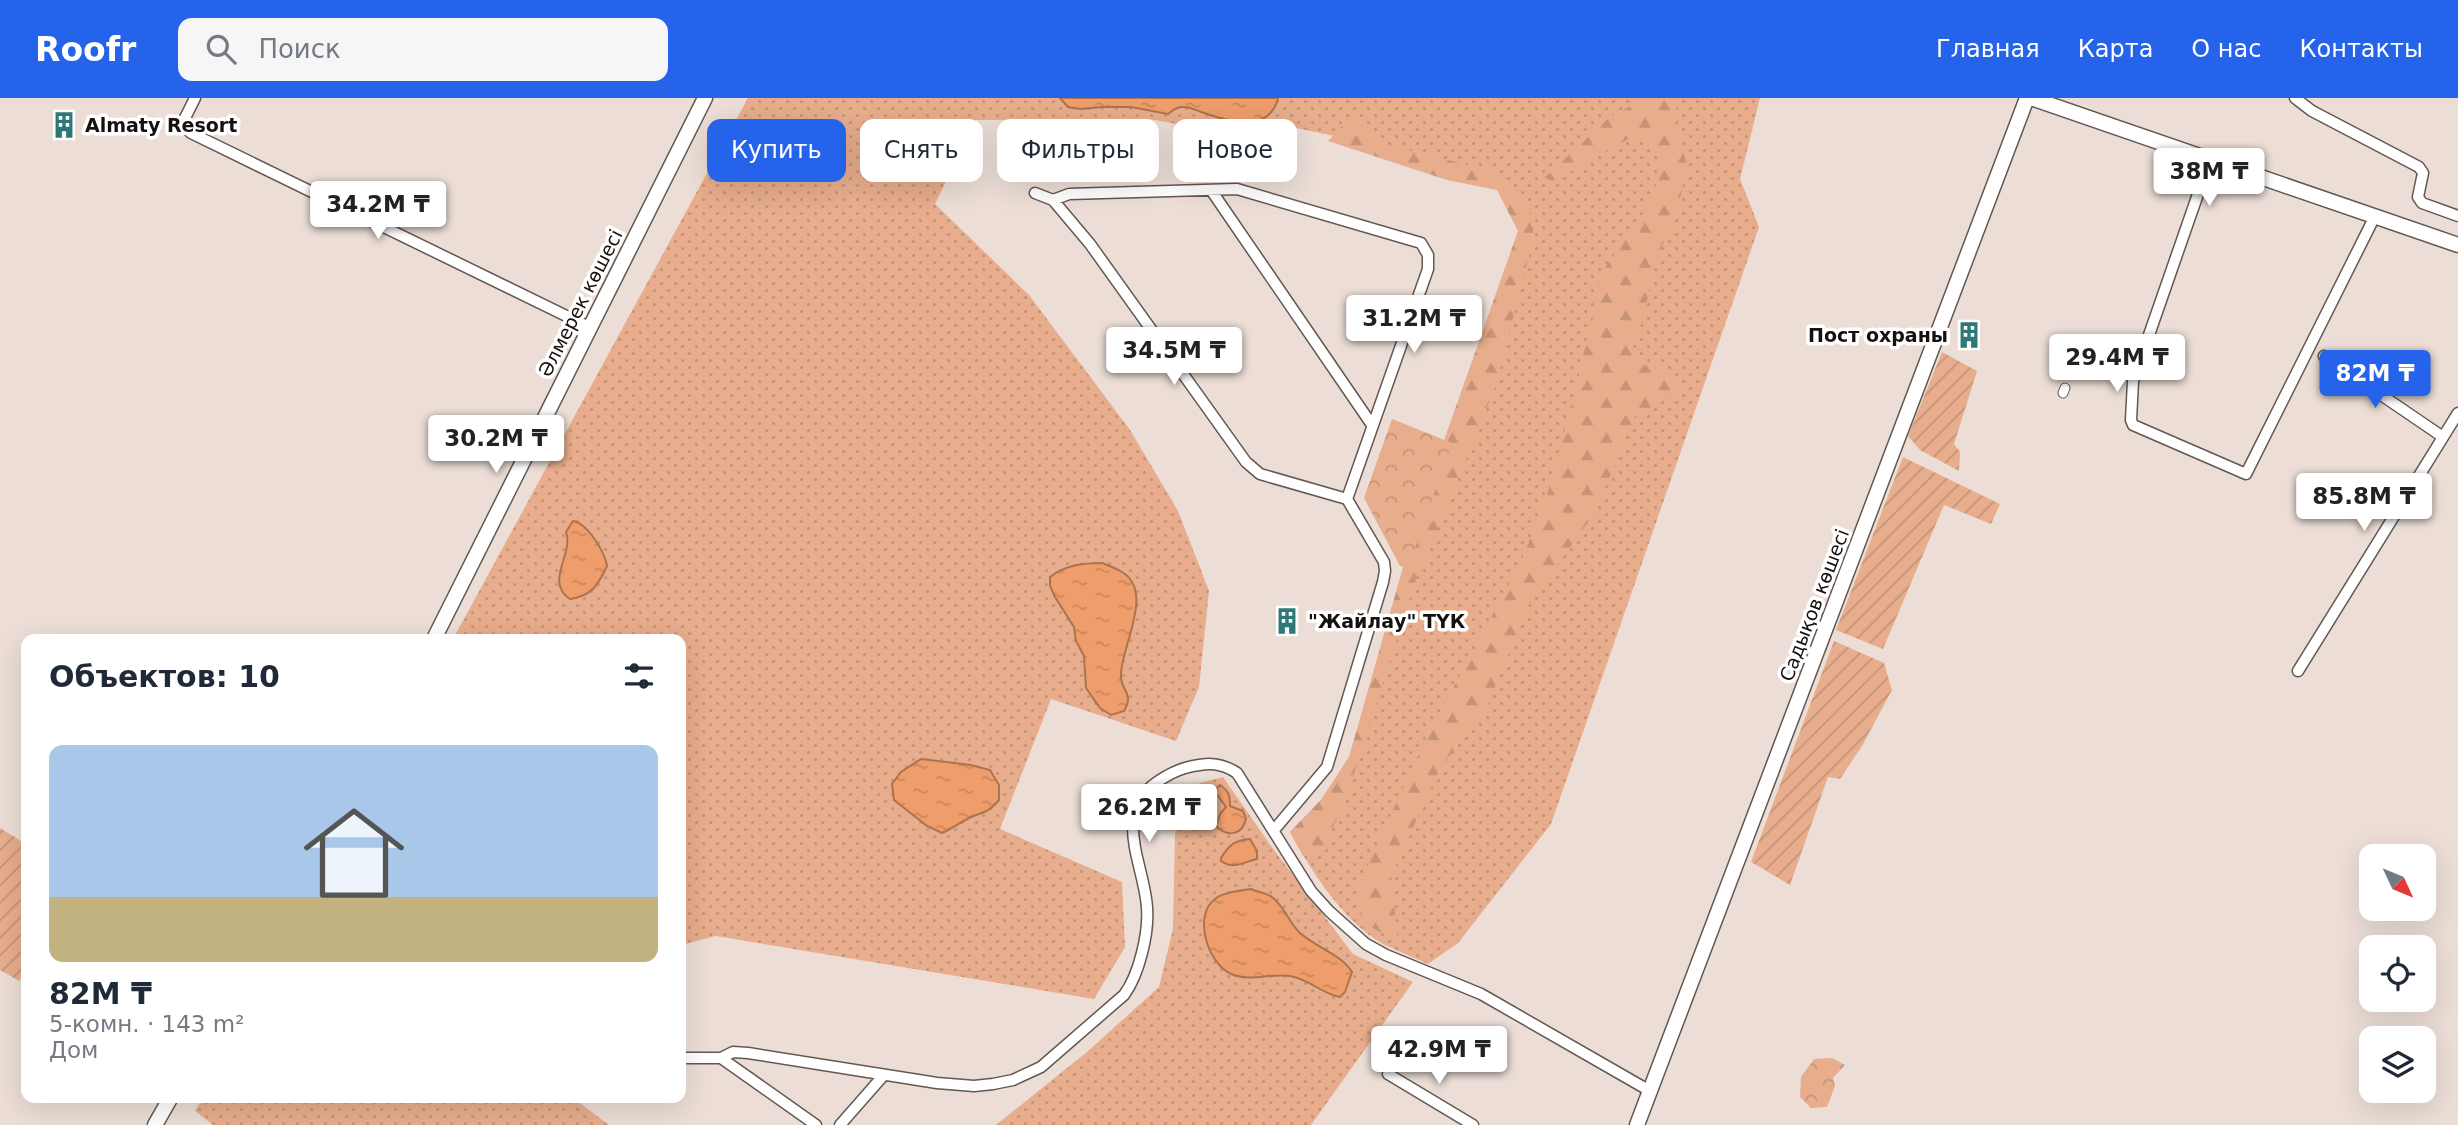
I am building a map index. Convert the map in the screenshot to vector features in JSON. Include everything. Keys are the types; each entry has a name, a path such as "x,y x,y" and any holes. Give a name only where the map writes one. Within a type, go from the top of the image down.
{"street":[{"path":"195,98 184,120 191,133 589,327"},
{"name":"Әлмерек көшесі","path":"436,634 705,98"},
{"path":"2029,98 2458,245"},
{"name":"Садықов көшесі","path":"1637,1125 2029,98"},
{"path":"2295,98 2312,111 2420,167 2423,173 2418,197 2422,203 2458,216"},
{"path":"2206,171 2133,381 2131,420 2133,425 2246,474 2375,216"},
{"path":"1054,200 1069,194 1237,189 1421,243 1428,255 1428,269 1346,499"},
{"path":"1211,190 1372,425"},
{"path":"1035,193 1054,200 1090,244 1247,463 1260,474 1346,499 1384,562 1383,582 1327,767 1274,830"},
{"path":"2324,356 2443,437"},
{"path":"2298,671 2458,413"},
{"path":"686,1058 721,1058 733,1052 748,1053 883,1076 974,1086 1013,1080 1041,1067 1124,995 1134,982 1139,969 1148,911 1135,854 1133,821 1139,800 1151,786 1174,771 1213,763 1226,766 1237,773 1311,891 1366,944 1386,955 1481,994 1650,1091"},
{"path":"721,1058 816,1125"},
{"path":"1388,1074 1473,1125"},
{"path":"840,1125 883,1076"},
{"path":"155,1125 168,1103"}],"green space":[{"path":"748,98 1760,98 1740,179 1759,227 1551,824 1458,943 1428,964 1383,944 1355,923 1318,879 1290,832 1321,800 1349,757 1524,223 1495,184 1377,145 1297,128 1297,119 1173,119 1173,123 1159,119 860,119 860,182 946,182 935,204 1029,295 1130,430 1178,511 1209,591 1199,687 1176,741 1051,699 1000,829 1122,882 1125,947 1094,999 716,936 686,944 686,634 456,634 707,173 707,182 846,182 846,119 737,119"},
{"path":"1641,98 1679,98 1674,117 1687,166 1676,218 1655,260 1644,316 1633,346 1642,365 1667,368 1683,389 1635,416 1594,514 1530,602 1485,711 1441,766 1391,876 1398,942 1362,922 1357,889 1424,742 1522,560 1548,492 1576,389 1601,273 1641,218 1659,178 1659,159 1654,142 1630,138 1552,182 1545,177 1610,117"},
{"path":"1354,113 1389,145 1496,172 1522,198 1533,219 1533,239 1496,385 1417,576 1344,805 1316,855 1303,856 1290,832 1321,800 1349,757 1419,511 1518,231 1497,190 1447,180 1328,141"},
{"path":"1942,352 1977,371 1954,444 1960,452 1959,471 1920,450 1908,436"},
{"path":"1392,419 1452,443 1408,568 1400,566 1364,498"},
{"path":"1903,457 2000,504 1991,524 1944,505 1883,649 1836,630"},
{"path":"1834,641 1884,663 1892,690 1862,746 1840,779 1828,777 1790,885 1751,862"},
{"path":"1223,777 1271,846 1353,954 1413,982 1311,1125 996,1125 1087,1052 1159,987 1173,929 1175,834 1200,783"},
{"path":"0,828 21,841 21,978 19,981 0,970"},
{"path":"1832,1058 1845,1065 1833,1078 1835,1086 1827,1107 1811,1108 1800,1097 1801,1077 1814,1059"},
{"path":"200,1103 580,1103 609,1125 213,1125 195,1111"}],"water":[{"path":"1060,98 1278,98 1273,110 1262,119 1222,119 1184,107 1176,108 1168,114 1131,107 1068,107"},
{"path":"573,521 584,527 594,539 607,566 601,579 589,592 570,599 563,592 559,576 566,549 566,532"},
{"path":"1102,563 1122,572 1131,581 1136,592 1134,620 1121,675 1128,695 1127,705 1124,711 1111,715 1100,708 1086,688 1084,656 1076,641 1074,627 1050,586 1050,577 1068,567"},
{"path":"921,759 990,770 999,785 999,800 987,810 942,833 927,826 894,800 892,784 901,772"},
{"path":"1220,785 1228,794 1230,806 1243,811 1246,818 1242,828 1234,833 1225,832 1216,826 1226,807 1216,793"},
{"path":"1250,839 1257,851 1257,859 1235,865 1221,861 1224,853 1233,844"},
{"path":"1251,889 1272,897 1299,932 1335,955 1352,972 1345,992 1340,997 1290,976 1253,977 1231,974 1215,960 1204,927 1208,906 1222,895"}],"place":[{"name":"Almaty Resort","path":"64,125"},
{"name":"Пост охраны","path":"1969,335"},
{"name":"\"Жайлау\" ТҮК","path":"1287,621"}]}
